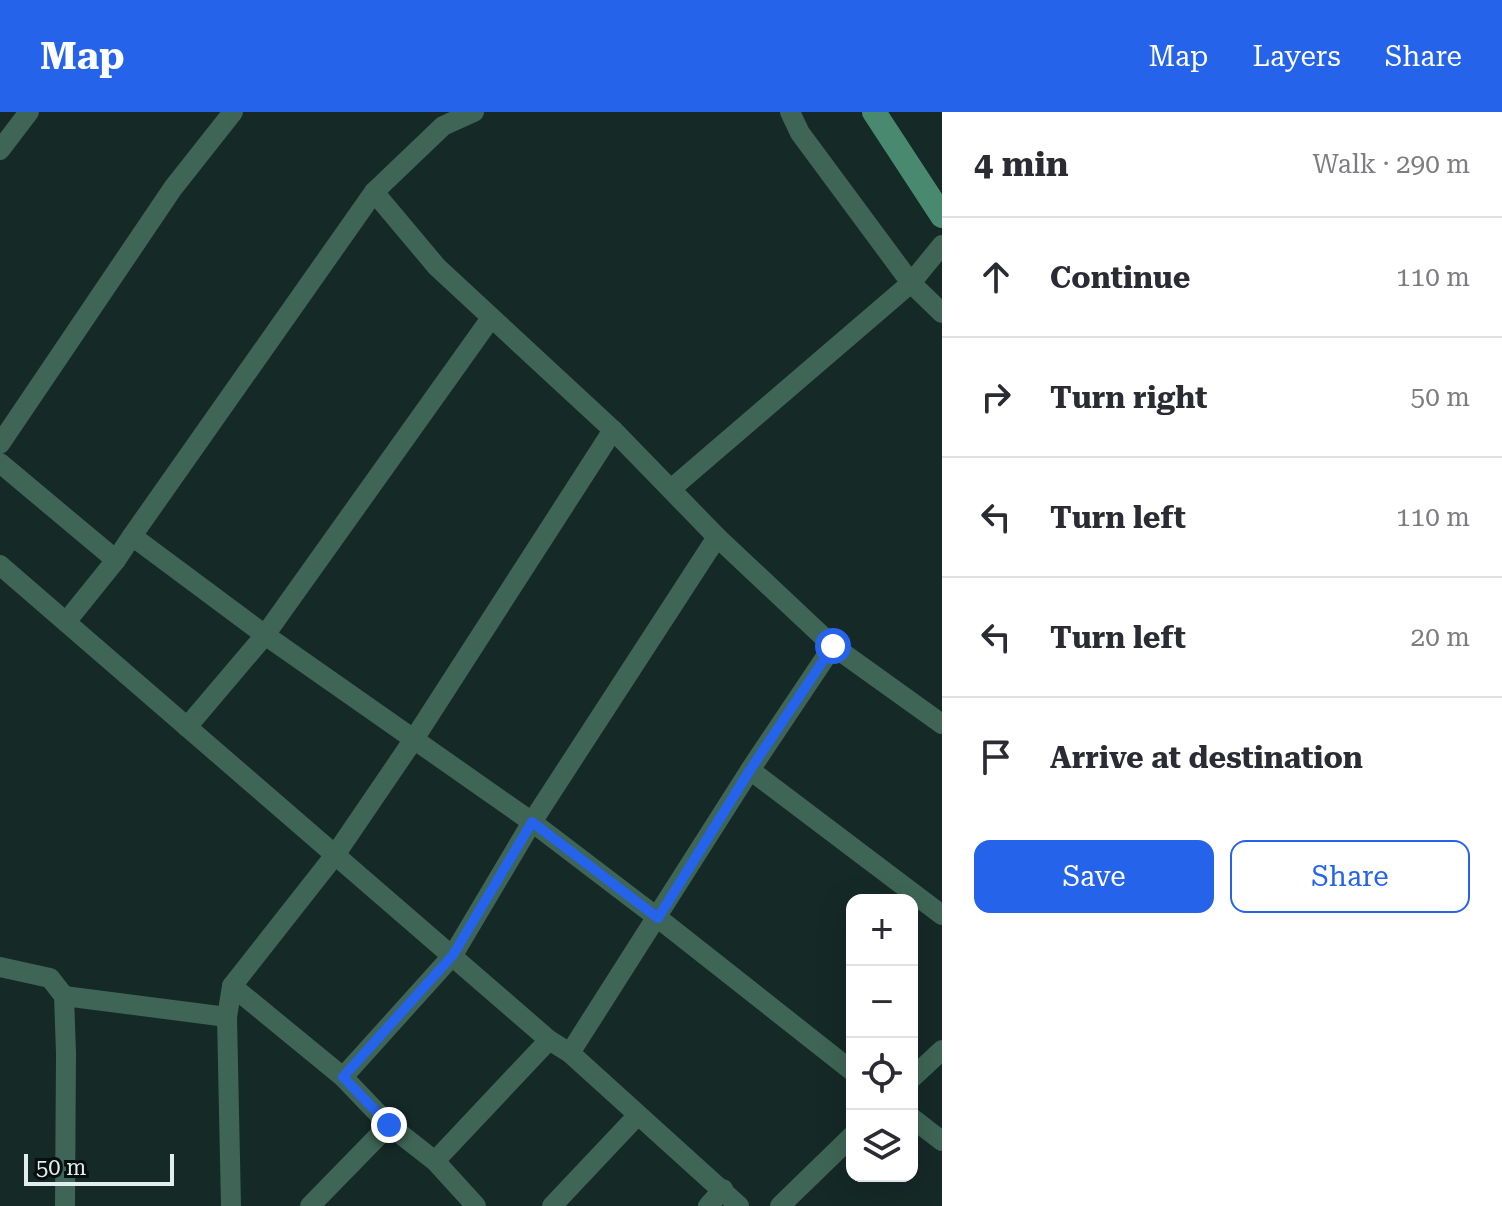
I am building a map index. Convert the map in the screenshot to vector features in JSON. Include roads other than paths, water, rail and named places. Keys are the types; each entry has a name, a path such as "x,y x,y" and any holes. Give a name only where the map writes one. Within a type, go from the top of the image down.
{"street":[{"path":"0,150 29,112"},
{"path":"0,444 173,188 233,112"},
{"path":"66,622 116,560 374,192 439,119 474,112"},
{"path":"790,112 800,133 911,283 942,313"},
{"path":"874,112 942,216"},
{"path":"374,192 437,267 613,430 717,537 833,646 942,724"},
{"path":"671,489 911,283 942,245"},
{"path":"187,727 265,635 491,318"},
{"path":"231,1206 227,1017 232,986 335,855 414,739 613,430"},
{"path":"0,463 116,560"},
{"path":"132,536 265,635 532,822 846,1066"},
{"path":"343,1077 453,955 532,822 717,537"},
{"path":"0,565 549,1040 570,1053 739,1206"},
{"path":"570,1053 750,770 833,646"},
{"path":"750,770 942,915"},
{"path":"0,967 50,978 64,996 65,1206"},
{"path":"232,986 343,1077 389,1125 435,1161 476,1206"},
{"path":"64,996 227,1017"},
{"path":"435,1161 549,1040"},
{"path":"918,1072 942,1050"},
{"path":"552,1206 637,1116"},
{"path":"918,1123 942,1141"},
{"path":"310,1206 389,1125"},
{"path":"780,1206 846,1142"},
{"path":"708,1206 723,1189"}]}
